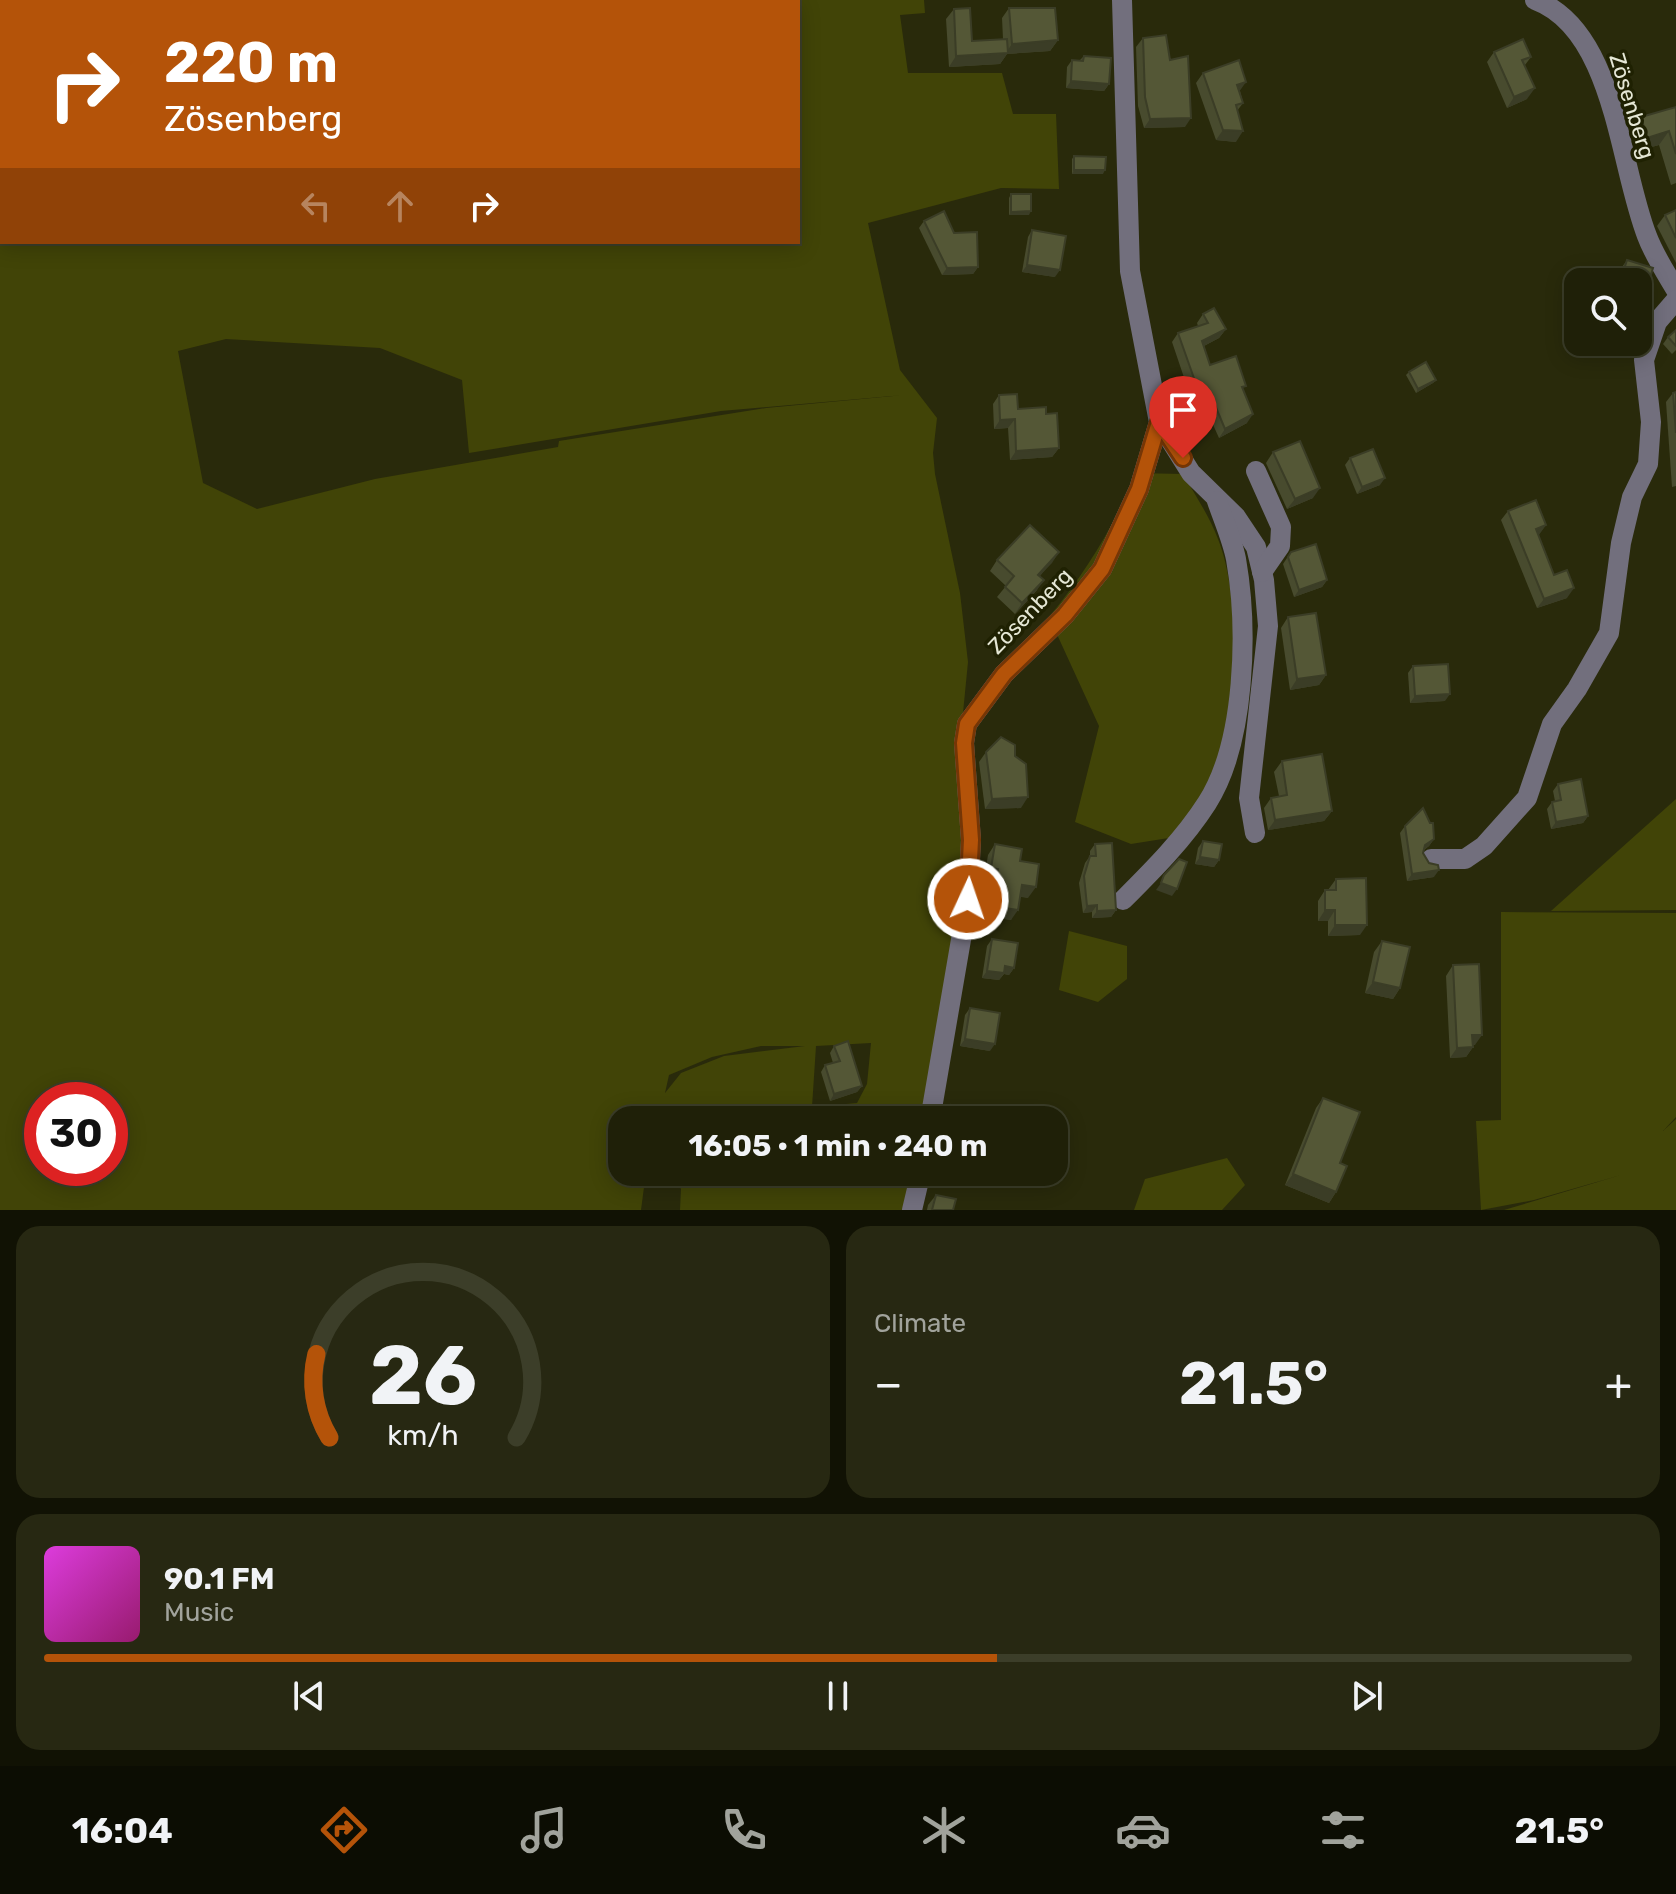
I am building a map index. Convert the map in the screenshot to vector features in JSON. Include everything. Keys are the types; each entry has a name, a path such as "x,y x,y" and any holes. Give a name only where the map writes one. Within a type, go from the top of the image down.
{"street":[{"name":"Zösenberg","path":"1122,0 1130,271 1159,422 1191,473 1236,517 1256,547 1262,572 1268,626 1249,798 1255,833"},
{"name":"Zösenberg","path":"1535,0 1555,8 1573,24 1589,50 1604,88 1647,239 1676,290"},
{"path":"1431,859 1465,859 1484,846 1527,798 1552,724 1577,689 1609,633 1624,528 1632,497 1648,464 1651,422 1644,360 1657,322 1676,300"},
{"name":"Zösenberg","path":"932,1106 968,899 971,840 964,743 967,724 1004,674 1065,615 1102,569 1139,489 1159,422"},
{"path":"1256,471 1281,527 1280,546 1262,572"},
{"name":"Zösenberg","path":"1123,900 1183,837 1209,801 1228,750 1244,631 1235,556 1215,497"},
{"path":"912,1210 918,1186"}],"shaded area":[{"path":"800,0 924,0 925,13 900,15 908,73 1002,73 1013,114 1056,114 1059,189 1001,188 868,223 900,370 937,418 933,453 935,474 960,593 968,662 962,723 964,883 926,1106 823,1106 857,1103 867,1084 871,1043 816,1046 812,1106 608,1106 608,1186 644,1186 641,1210 0,1210 0,244 800,244","holes":["226,339 380,348 462,380 469,453 721,411 904,395 766,408 559,441 558,447 375,479 257,509 203,483 178,351","761,1046 805,1046 724,1056 681,1073 665,1093 669,1075 712,1057"]},
{"path":"1135,473 1183,474 1207,514 1226,564 1234,626 1234,660 1228,726 1212,780 1200,802 1175,837 1131,844 1075,822 1099,726 1049,617 1098,548"},
{"path":"1676,799 1676,910 1551,911"},
{"path":"1501,912 1676,913 1676,1117 1663,1131 1676,1119 1676,1210 1504,1210 1621,1175 1534,1200 1481,1210 1476,1121 1501,1120"},
{"path":"1069,931 1127,946 1127,979 1098,1002 1059,990"},
{"path":"1227,1158 1245,1185 1222,1210 1134,1210 1145,1179"},
{"path":"679,1186 909,1186 904,1210 680,1210"}],"building":[{"path":"970,8 972,41 1007,39 1008,53 956,56 954,9"},
{"path":"1009,8 1055,8 1058,40 1012,44"},
{"path":"1166,35 1170,60 1188,56 1191,118 1150,119 1145,97 1143,38"},
{"path":"1523,39 1531,57 1522,60 1535,88 1514,97 1494,52"},
{"path":"1084,56 1111,58 1109,84 1071,81 1072,60 1083,61"},
{"path":"1239,60 1246,82 1237,85 1243,103 1236,105 1243,131 1223,130 1203,73"},
{"path":"1676,107 1676,154 1669,131 1647,138 1641,117"},
{"path":"1074,156 1106,157 1105,170 1074,170"},
{"path":"1011,194 1031,194 1031,211 1011,212"},
{"path":"1676,210 1676,238 1665,215"},
{"path":"944,211 954,233 977,232 978,267 947,268 924,221"},
{"path":"1032,230 1066,236 1060,270 1027,265"},
{"path":"1627,260 1653,268 1652,271 1652,268 1624,268"},
{"path":"1214,308 1226,329 1202,341 1210,365 1236,356 1246,386 1242,387 1253,414 1225,429 1212,398 1202,401 1178,333 1208,323 1203,314"},
{"path":"1676,330 1676,346 1668,337"},
{"path":"1426,362 1436,380 1418,389 1409,372"},
{"path":"1676,392 1676,433 1673,393"},
{"path":"1017,394 1018,409 1046,407 1046,414 1057,413 1059,448 1016,451 1015,419 1000,420 999,395"},
{"path":"1300,441 1320,488 1295,499 1273,452"},
{"path":"1373,449 1385,478 1362,487 1350,458"},
{"path":"1536,500 1546,525 1536,529 1554,575 1567,570 1574,588 1544,599 1508,511"},
{"path":"1030,525 1059,552 1038,575 1044,580 1022,603 1005,587 1014,576 997,560"},
{"path":"1316,544 1327,580 1299,590 1288,557 1291,552"},
{"path":"1316,613 1326,675 1297,679 1288,617"},
{"path":"1448,664 1450,694 1415,696 1413,666"},
{"path":"1001,737 1015,745 1015,756 1026,764 1028,797 992,799 986,752"},
{"path":"1322,754 1332,811 1275,820 1271,798 1287,795 1282,761"},
{"path":"1581,779 1588,816 1556,822 1552,802 1561,800 1558,784"},
{"path":"1423,808 1430,823 1433,823 1434,839 1425,845 1423,853 1429,863 1438,865 1439,870 1412,874 1405,826"},
{"path":"1203,841 1222,844 1219,860 1200,857"},
{"path":"1112,843 1116,910 1097,911 1097,905 1087,906 1084,876 1090,856 1096,856 1095,844"},
{"path":"995,844 1022,849 1020,861 1039,864 1036,887 1022,885 1018,910 992,906 998,869 991,868"},
{"path":"1179,859 1187,862 1177,889 1161,883"},
{"path":"1366,878 1367,925 1335,925 1335,910 1325,910 1325,890 1336,890 1336,879"},
{"path":"992,939 1018,943 1014,968 1005,966 1004,973 987,971"},
{"path":"1382,941 1410,947 1400,988 1373,982"},
{"path":"1479,964 1482,1035 1472,1035 1473,1047 1457,1048 1453,965"},
{"path":"970,1008 1000,1013 995,1044 965,1039"},
{"path":"848,1041 862,1086 834,1094 825,1065 840,1061 834,1046"},
{"path":"1323,1098 1360,1112 1340,1163 1347,1166 1336,1192 1293,1174"},
{"path":"936,1195 956,1199 953,1210 932,1210"}],"route":[{"path":"968,899 971,840 965,774 967,724 1004,674 1065,615 1102,569 1139,489 1159,422 1183,458"}]}
